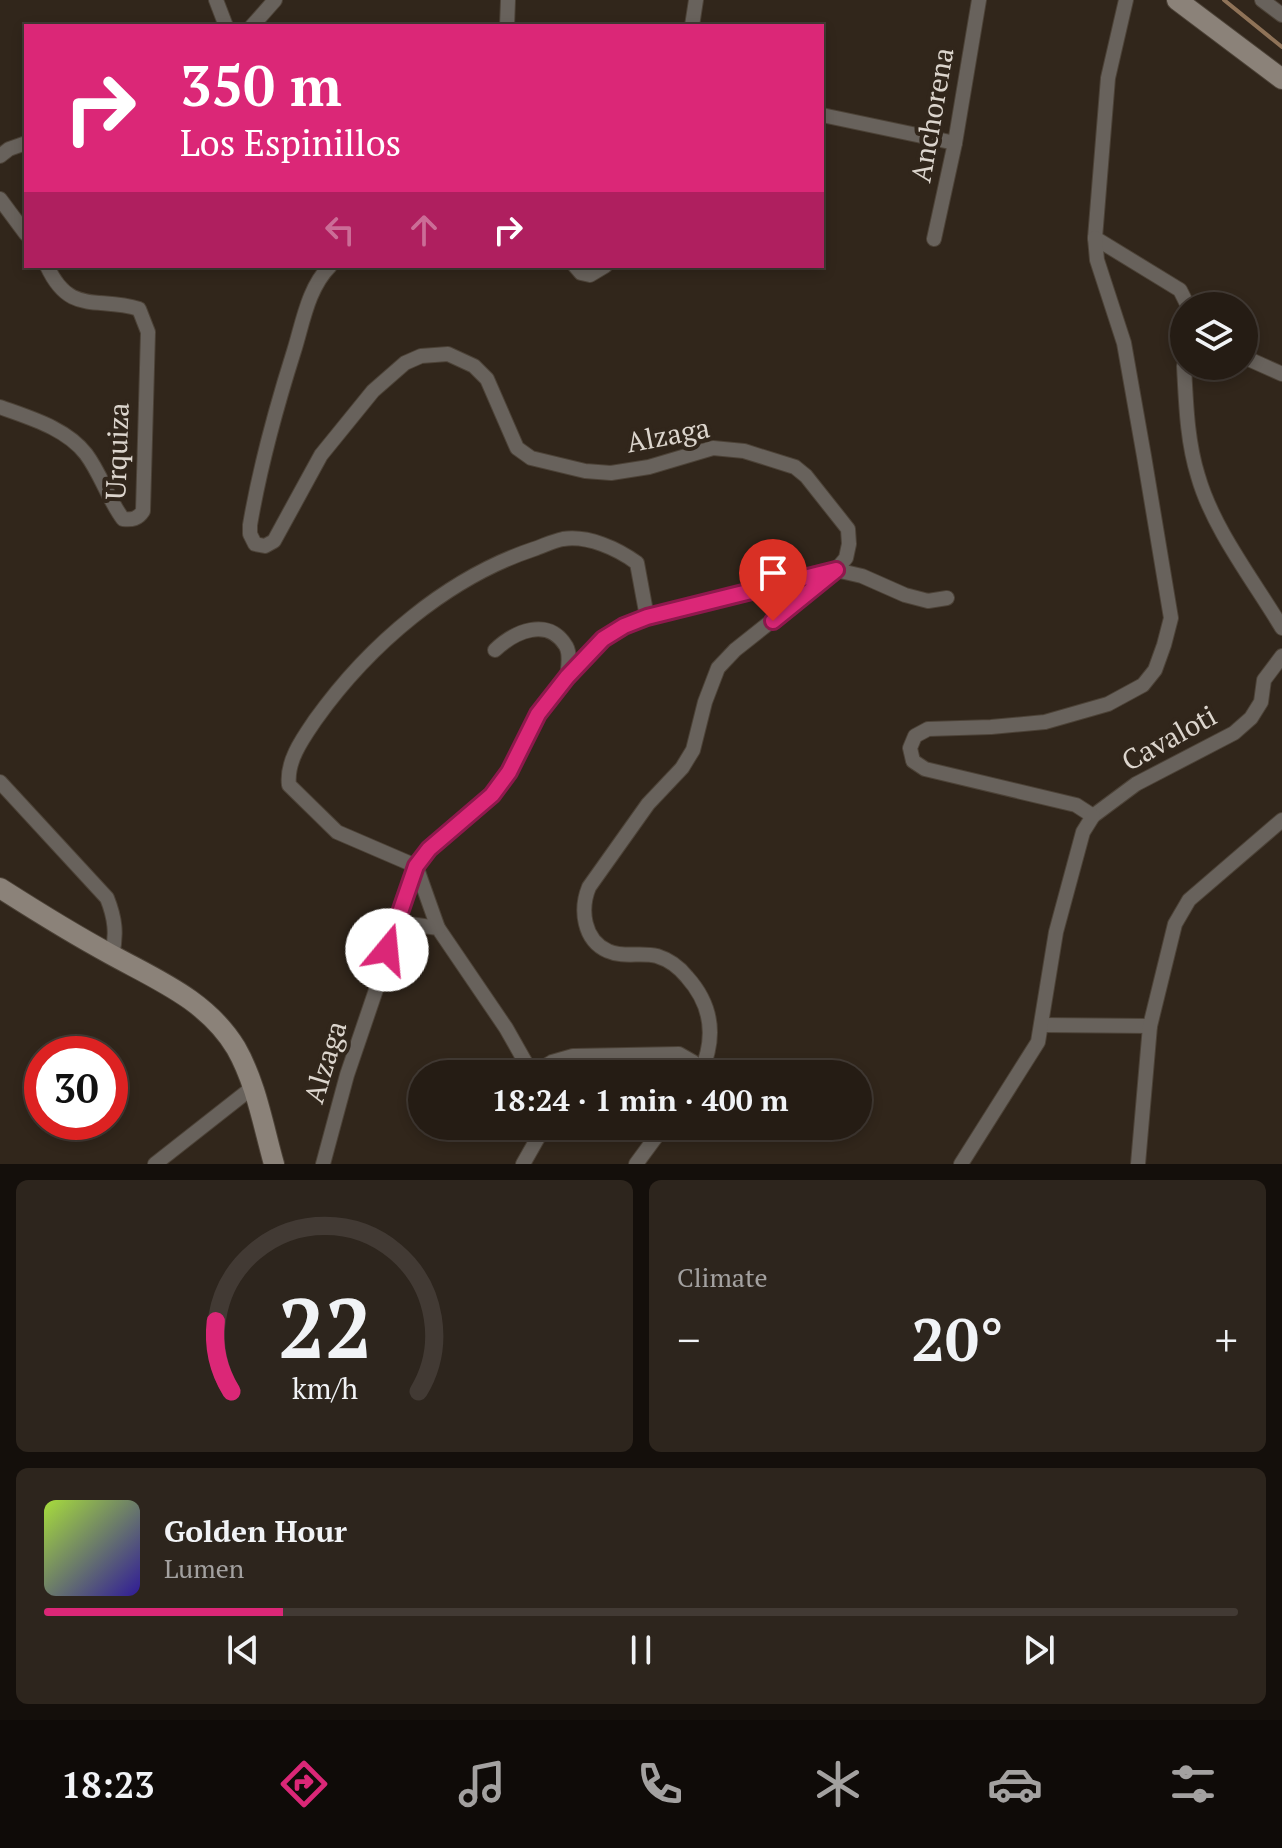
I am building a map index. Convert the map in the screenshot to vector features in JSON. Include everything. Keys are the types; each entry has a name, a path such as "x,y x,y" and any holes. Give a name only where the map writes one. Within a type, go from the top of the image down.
{"main road":[{"path":"1177,0 1282,79"},
{"path":"0,888 184,994 206,1011 235,1047 253,1087 274,1164"}],"street":[{"path":"216,0 225,24"},
{"path":"254,24 275,0"},
{"path":"507,24 508,0"},
{"path":"692,24 696,0"},
{"name":"Anchorena","path":"934,239 955,143 979,0"},
{"path":"961,1164 1038,1042 1056,932 1083,832 1093,816 1076,805 925,769 913,761 910,748 915,736 928,729 1045,722 1108,704 1143,685 1155,670 1171,618 1124,343 1097,260 1095,238 1108,78 1126,0"},
{"path":"1262,0 1282,15"},
{"path":"824,115 955,143"},
{"path":"0,156 24,144"},
{"path":"0,199 24,231"},
{"path":"1095,238 1181,292"},
{"name":"Urquiza","path":"0,407 42,422 66,436 86,454 123,519 131,520 143,511 148,332 145,320 139,309 125,304 93,305 77,301 55,282 48,268"},
{"name":"Alzaga","path":"323,1164 347,1075 416,866 429,849 492,795 509,772 538,714 567,677 603,639 624,626 647,617 836,570 846,558 849,544 848,529 806,476 795,467 744,451 713,448 649,467 611,473 585,471 531,458 517,448 487,379 474,366 448,354 421,356 390,374 321,455 274,541 265,546 255,544 250,525 275,412 302,317 311,295 329,268"},
{"path":"577,268 581,273 590,275 602,268"},
{"path":"1258,363 1282,374"},
{"path":"1185,380 1187,415 1198,478 1214,517 1282,628"},
{"path":"524,1060 438,928 416,866 337,832 289,785 288,776 294,754 329,702 361,664 418,613 472,577 516,555 564,539 587,540 623,553 637,563 647,617"},
{"path":"703,1060 710,1028 706,1003 677,965 657,956 610,952 600,946 585,924 583,902 589,887 648,804 682,768 693,750 705,702 718,668 735,650 836,570 862,576 916,598 928,601 947,598"},
{"path":"495,650 510,636 525,629 548,631 567,647 567,677"},
{"name":"Cavaloti","path":"1093,816 1136,784 1234,733 1251,718 1261,702 1264,680 1282,656"},
{"path":"0,782 107,898 116,935 112,955"},
{"path":"1138,1164 1150,1026 1175,924 1189,900 1282,820"},
{"path":"395,922 438,928"},
{"path":"1042,1025 1150,1026"},
{"path":"559,1060 573,1056 679,1054 690,1060"},
{"path":"155,1164 253,1087"},
{"path":"523,1164 537,1140"},
{"path":"636,1164 654,1140"}],"waterway":[{"path":"1224,0 1282,47"}],"route":[{"path":"387,950 416,866 429,849 492,795 509,772 538,714 603,639 647,617 836,570 773,621"}]}
